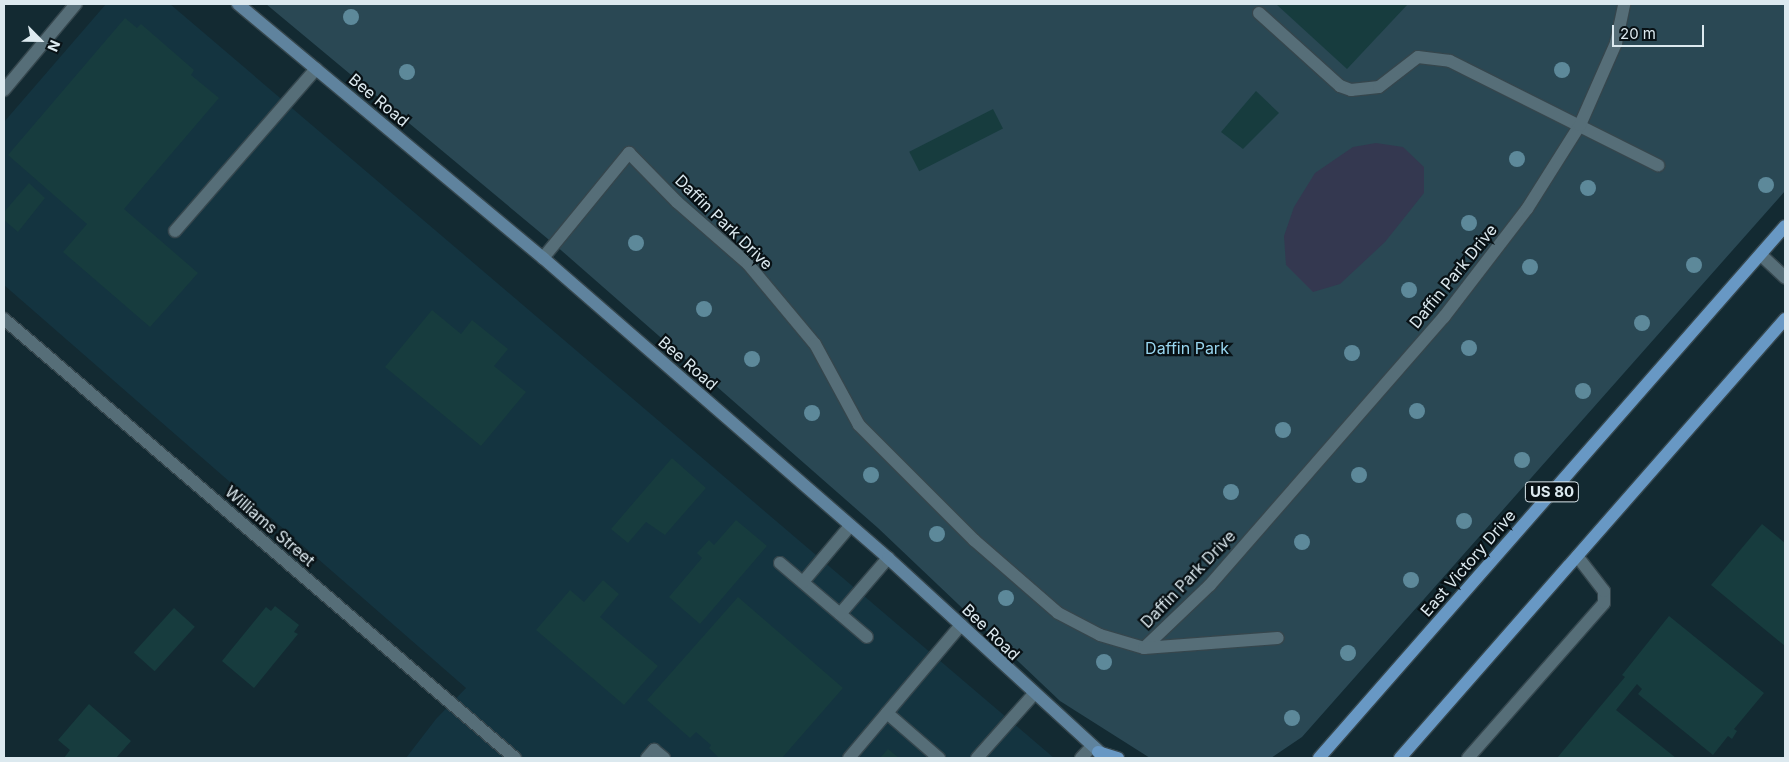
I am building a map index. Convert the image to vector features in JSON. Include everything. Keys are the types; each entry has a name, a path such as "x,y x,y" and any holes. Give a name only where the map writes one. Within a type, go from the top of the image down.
{"main road":[{"name":"Bee Road","path":"238,4 543,258 888,558 1033,695 1099,752"},
{"name":"East Victory Drive","path":"1319,758 1785,226"},
{"path":"1400,758 1785,318"},
{"path":"1099,752 1118,758"}],"street":[{"path":"4,90 76,4"},
{"name":"Daffin Park Drive","path":"543,258 629,153 678,202 748,264 815,344 859,425 974,540 1058,613 1100,635 1144,648 1210,584 1444,317 1527,209 1580,125 1616,43 1624,4"},
{"path":"1258,13 1340,86 1351,90 1379,87 1418,56 1432,56 1450,60 1658,166"},
{"path":"175,231 316,69"},
{"path":"1761,254 1785,277"},
{"name":"Williams Street","path":"4,319 512,757"},
{"path":"803,582 850,526"},
{"path":"1468,758 1604,604 1604,591 1577,556"},
{"path":"840,614 888,558"},
{"path":"780,563 867,637"},
{"path":"848,758 961,625"},
{"path":"1144,648 1278,638"},
{"path":"977,758 1033,695"},
{"path":"887,712 939,758"},
{"path":"647,758 654,750 664,758"},
{"path":"1081,758 1099,752"}],"shaded area":[{"path":"106,4 170,4 1054,758 406,758 436,719 466,688 4,285 4,122"},
{"path":"1376,143 1403,147 1424,167 1424,193 1385,242 1340,284 1313,292 1286,265 1284,236 1294,207 1315,173 1353,147"}],"green space":[{"name":"Daffin Park","path":"266,4 1785,4 1785,191 1302,737 1271,758 1150,758 1060,701 878,528 554,244"}],"building":[{"path":"1276,4 1408,4 1347,69"},
{"path":"125,18 137,28 141,24 194,70 191,75 219,98 124,209 198,273 150,327 63,252 87,224 8,155"},
{"path":"1256,91 1279,113 1243,149 1221,132"},
{"path":"993,109 1003,129 919,171 909,152"},
{"path":"29,183 45,198 18,232 4,220 4,212"},
{"path":"432,310 461,334 472,320 508,349 494,366 526,392 481,446 385,367"},
{"path":"672,458 706,488 665,535 646,522 628,543 611,529"},
{"path":"736,520 767,546 700,624 669,597 702,558 697,553 709,540 714,545"},
{"path":"1762,524 1785,543 1785,646 1711,585"},
{"path":"603,580 619,594 600,617 658,666 624,705 536,630 570,590 584,602"},
{"path":"738,597 843,688 782,758 719,758 709,748 711,745 696,732 690,738 647,700"},
{"path":"275,606 299,625 294,632 298,634 254,688 222,661 266,607 271,611"},
{"path":"174,608 195,627 155,671 134,653"},
{"path":"1669,616 1764,693 1734,729 1737,731 1732,739 1728,736 1713,755 1638,694 1642,689 1637,684 1616,710 1676,758 1557,758 1625,677 1622,675"},
{"path":"89,704 131,741 116,758 64,758 70,750 58,740"},
{"path":"888,749 899,758 880,758"}]}
